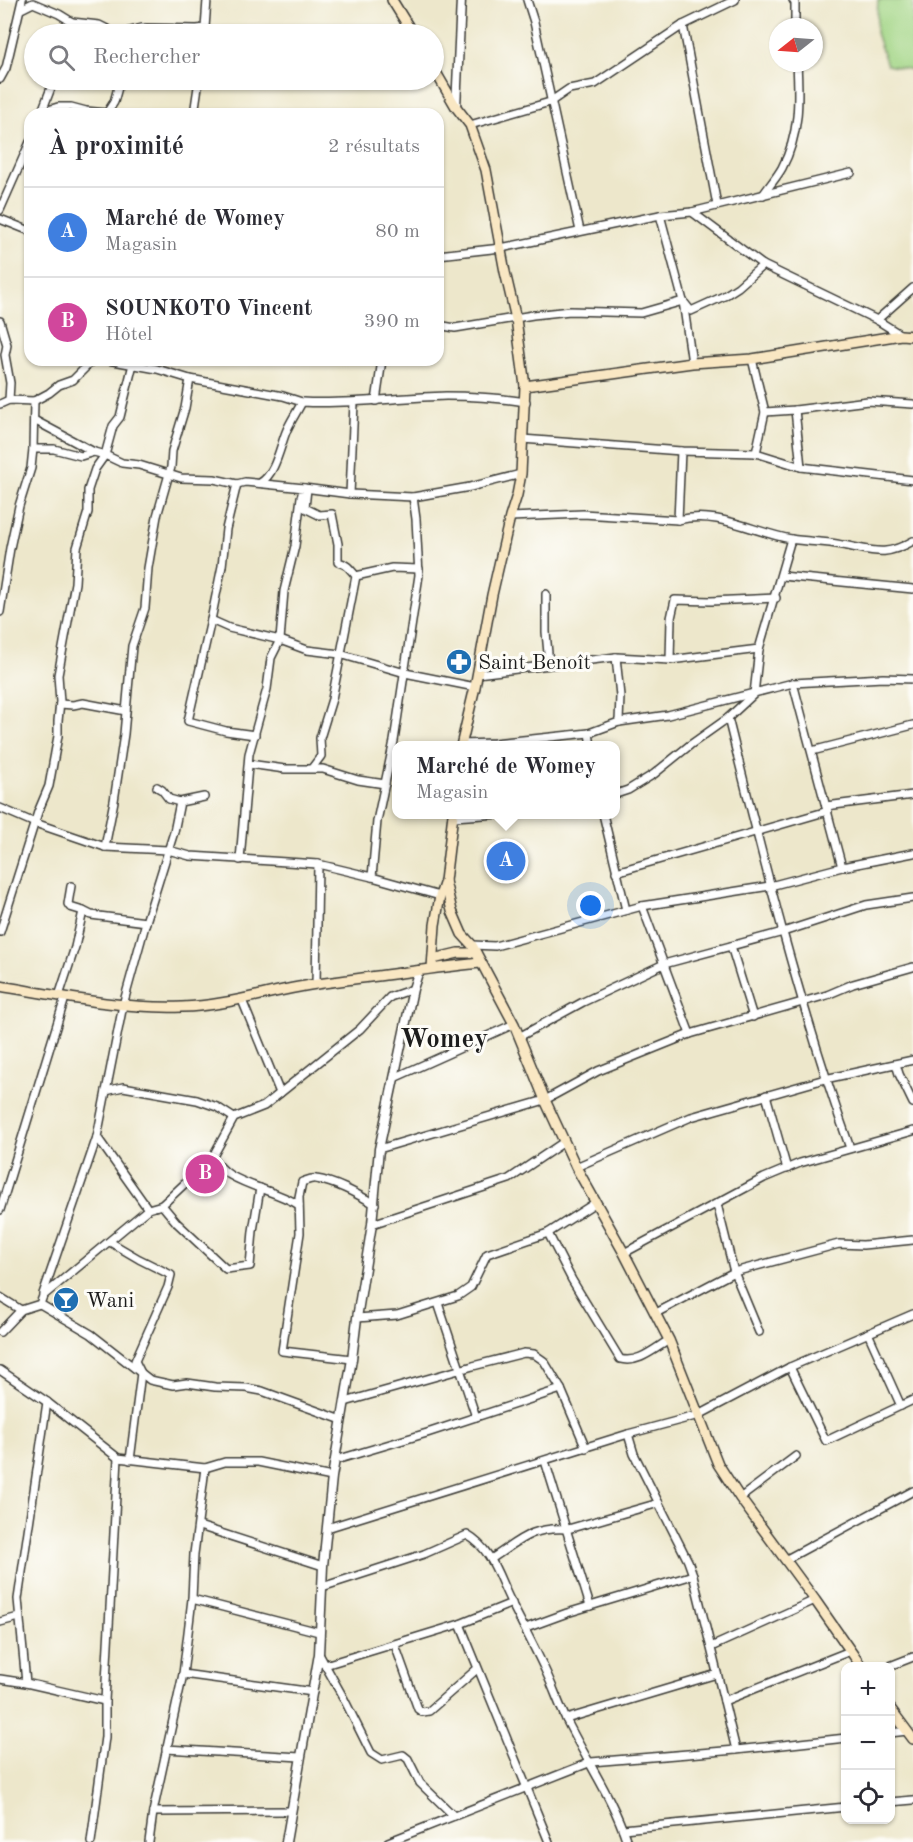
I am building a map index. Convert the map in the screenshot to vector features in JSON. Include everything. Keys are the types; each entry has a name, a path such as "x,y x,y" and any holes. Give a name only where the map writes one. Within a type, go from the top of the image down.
{"main road":[{"path":"392,0 407,24"},
{"path":"444,86 470,125 486,170 516,319 525,386 521,474 492,595 475,687 462,741"},
{"path":"525,386 692,363 752,359 901,335 913,336"},
{"path":"432,963 435,925 445,881 453,819"},
{"path":"445,881 452,911 462,934 474,949 514,1024 576,1167 669,1340 718,1464 858,1662"},
{"path":"0,986 123,1005 184,1007 242,1000 316,984 419,970 458,953 474,949"},
{"path":"432,963 480,963"},
{"path":"895,1714 913,1739"}],"street":[{"path":"0,80 6,68 22,0"},
{"path":"206,24 207,0"},
{"path":"456,107 461,0"},
{"path":"527,0 534,22 580,231"},
{"path":"470,125 550,102 569,89 595,84 683,25 735,0"},
{"path":"793,0 795,18"},
{"path":"21,9 33,3 72,22 99,24"},
{"path":"683,25 717,206"},
{"path":"763,195 782,168 795,134 797,72"},
{"path":"44,108 50,90"},
{"path":"111,108 117,90"},
{"path":"195,108 198,90"},
{"path":"55,108 75,108"},
{"path":"0,210 24,156"},
{"path":"444,254 501,248 660,215 692,212 851,173"},
{"path":"692,212 763,265 876,320 901,335"},
{"path":"660,215 683,301 692,363"},
{"path":"0,219 24,229"},
{"path":"683,301 691,311 724,296 763,265"},
{"path":"876,320 913,288"},
{"path":"444,326 455,328 570,311 641,313 683,301"},
{"path":"0,321 3,340 7,345 5,355 10,383 9,400"},
{"path":"752,359 765,412 756,453"},
{"path":"0,404 9,400 34,400 49,393 58,385 73,380 87,366"},
{"path":"0,932 35,823 50,786 58,736 57,721 60,704 58,675 75,583 77,549 88,512 88,490 95,469 105,455 113,426 120,417 133,366"},
{"path":"143,366 190,379 283,396 302,402 354,403 447,396 525,402"},
{"path":"376,401 381,366"},
{"path":"105,847 124,734 132,646 145,608 148,568 156,524 190,379"},
{"path":"0,612 1,588 19,506 31,468 34,400"},
{"path":"765,412 868,401 913,404"},
{"path":"261,483 267,480 281,450 285,433 302,402"},
{"path":"350,494 354,403"},
{"path":"795,410 801,467"},
{"path":"34,420 94,452 122,463 140,465 181,478 214,479 237,484 261,483 350,494 413,496 470,487 521,474"},
{"path":"522,439 681,452 756,453 801,467 913,480"},
{"path":"33,449 54,449 81,456 94,452"},
{"path":"678,520 681,452"},
{"path":"237,484 226,529 212,620 188,721 226,731 255,735"},
{"path":"306,488 305,508 319,515 332,514 338,544 338,562 349,567 356,576"},
{"path":"240,860 249,754 267,689 271,658 280,640 284,591 306,488"},
{"path":"393,741 419,575 413,496"},
{"path":"510,517 583,514 678,520 693,516 726,520 791,539 840,544 874,552 896,550 913,542"},
{"path":"620,792 654,774 728,718 754,694 759,649 776,598 791,539"},
{"path":"356,576 392,568 419,569"},
{"path":"312,768 321,756 320,738 332,699 356,576"},
{"path":"782,576 913,589"},
{"path":"546,594 549,664"},
{"path":"670,660 671,618 675,600 776,598"},
{"path":"212,620 230,628 280,640 307,650 339,654 405,673 475,687"},
{"path":"477,674 616,657 670,660 759,649"},
{"path":"616,657 620,696 619,722"},
{"path":"513,741 589,733 619,722 668,715 793,683 883,678 913,679"},
{"path":"793,683 842,867"},
{"path":"60,704 83,703 126,711"},
{"path":"728,718 783,932 825,1079 850,1148"},
{"path":"812,751 913,725"},
{"path":"589,733 590,741"},
{"path":"372,877 377,821 392,745"},
{"path":"249,764 285,769 312,768 333,771 358,780 385,784"},
{"path":"157,787 168,799 180,802 204,797"},
{"path":"616,872 827,808 913,795"},
{"path":"0,1332 21,1310 39,1304 43,1296 97,1137 123,1005 174,832 180,802"},
{"path":"0,808 35,823 105,847 168,850 190,856 240,860 318,864 440,896"},
{"path":"604,819 626,910"},
{"path":"474,949 495,946 642,906 770,886 842,867 913,853"},
{"path":"316,984 318,864"},
{"path":"71,886 68,904 70,907 91,915 146,922"},
{"path":"519,1037 583,1002 664,964 783,932 866,905 913,898"},
{"path":"642,906 690,1034"},
{"path":"0,1210 62,997 82,911"},
{"path":"731,946 753,1017"},
{"path":"380,1149 545,1100 598,1071 690,1034 804,1002 853,984 913,967"},
{"path":"286,1842 319,1654 323,1566 332,1477 375,1204 380,1149 413,989 419,970"},
{"path":"43,1296 148,1209 162,1205 212,1158 234,1118 264,1106 360,1029 390,998 413,989"},
{"path":"242,1000 280,1093"},
{"path":"394,1078 514,1024"},
{"path":"576,1167 691,1117 825,1079 913,1060"},
{"path":"896,1064 913,1103"},
{"path":"106,1091 123,1087 197,1100 217,1107 234,1118"},
{"path":"766,1095 787,1169"},
{"path":"624,1253 764,1178 850,1148 913,1131"},
{"path":"97,1137 148,1209"},
{"path":"372,1224 508,1179 564,1142"},
{"path":"212,1158 228,1174 299,1205"},
{"path":"352,1359 282,1351 300,1233 299,1205 302,1182 313,1178 356,1193 375,1204"},
{"path":"162,1205 177,1223 226,1269 250,1266 260,1188"},
{"path":"357,1318 397,1315 458,1296 471,1287 487,1254 548,1233 595,1203"},
{"path":"717,1204 734,1272 759,1332"},
{"path":"548,1233 572,1280 620,1359 626,1361 637,1359 669,1340"},
{"path":"656,1313 734,1272 839,1244 863,1245 913,1240"},
{"path":"110,1242 171,1275 135,1361 141,1373 130,1460"},
{"path":"0,1297 21,1310"},
{"path":"438,1303 476,1417"},
{"path":"39,1304 91,1334 150,1380 173,1385 187,1383 262,1391 342,1420"},
{"path":"327,1528 628,1434 699,1415 790,1367 913,1314"},
{"path":"868,1333 901,1406"},
{"path":"345,1402 524,1353 534,1353 544,1361 561,1389 586,1448"},
{"path":"790,1367 826,1441 913,1400"},
{"path":"0,1370 47,1402 118,1458 205,1468 225,1462 258,1462 332,1477"},
{"path":"336,1460 561,1389"},
{"path":"26,1683 18,1599 47,1402"},
{"path":"628,1434 634,1454 693,1575 736,1750"},
{"path":"740,1498 796,1456"},
{"path":"91,1842 105,1737 118,1458"},
{"path":"545,1461 568,1529 590,1606"},
{"path":"149,1842 153,1812 183,1674 192,1599 194,1554 205,1468"},
{"path":"785,1560 913,1491"},
{"path":"491,1559 522,1537 540,1530 568,1529 659,1503"},
{"path":"199,1526 323,1566"},
{"path":"322,1587 424,1554 467,1535 484,1547 526,1629 566,1719 591,1762 627,1842"},
{"path":"526,1629 590,1606 693,1575"},
{"path":"192,1599 319,1632"},
{"path":"711,1647 815,1600"},
{"path":"325,1665 460,1624 512,1603"},
{"path":"0,1622 19,1617"},
{"path":"460,1624 549,1842"},
{"path":"395,1645 410,1690 418,1709 422,1712 429,1711 477,1669"},
{"path":"724,1701 850,1651"},
{"path":"319,1654 371,1753 382,1760 403,1755 408,1759 420,1783 454,1816"},
{"path":"895,1665 913,1658"},
{"path":"183,1674 313,1692"},
{"path":"566,1719 717,1674"},
{"path":"0,1679 105,1701"},
{"path":"895,1732 907,1731"},
{"path":"388,1842 591,1762 841,1739"},
{"path":"166,1749 300,1757"},
{"path":"895,1802 913,1800"},
{"path":"623,1829 841,1807"},
{"path":"153,1812 291,1811"}],"green space":[{"path":"878,0 913,0 913,70 887,65 876,33"}],"place":[{"name":"Saint Benoît","path":"459,662"},
{"name":"Marché de Womey","path":"506,861"},
{"name":"SOUNKOTO Vincent","path":"205,1174"},
{"name":"Wani","path":"66,1300"}],"district":[{"name":"Womey","path":"444,1038"}]}
